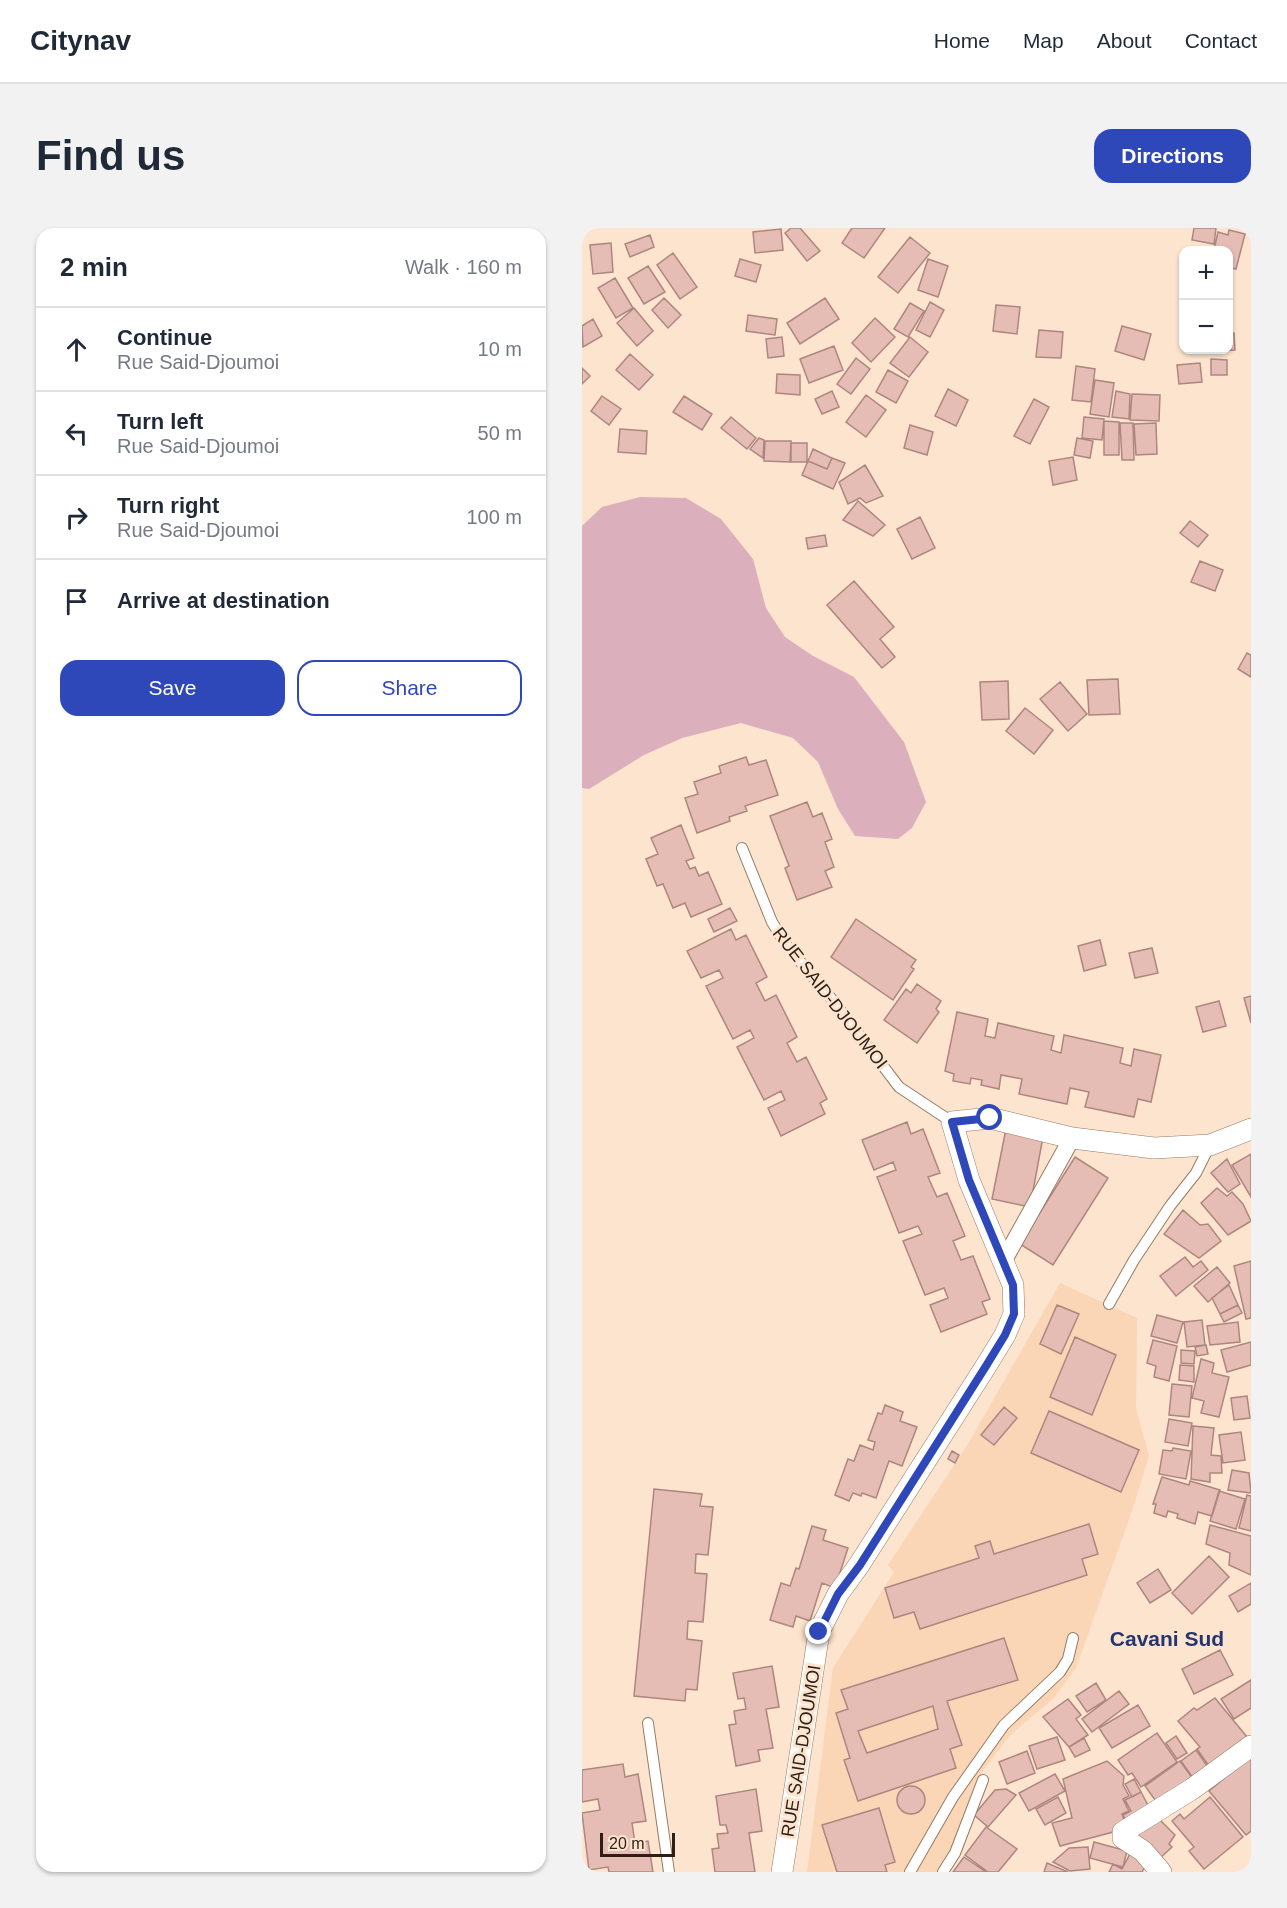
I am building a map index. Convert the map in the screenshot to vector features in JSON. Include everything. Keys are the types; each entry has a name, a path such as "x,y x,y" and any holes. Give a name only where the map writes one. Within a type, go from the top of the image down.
{"street":[{"path":"952,1122 990,1118 1072,1138 1154,1148 1210,1145 1251,1129"},
{"name":"RUE SAID-DJOUMOI","path":"782,1872 819,1632 838,1594 860,1565 1005,1335 1014,1314 1013,1285 969,1180 952,1122"},
{"path":"1004,1260 1072,1138"},
{"path":"1161,1872 1143,1851 1123,1838 1123,1832 1192,1789 1251,1746"}],"lane":[{"name":"RUE SAID-DJOUMOI","path":"742,848 772,922 787,946 835,1003 899,1087 952,1122"},
{"path":"1109,1304 1134,1260 1170,1206 1196,1173 1210,1145"},
{"path":"910,1872 953,1797 1004,1725 1060,1672 1068,1659 1073,1638"},
{"path":"648,1723 669,1872"},
{"path":"943,1872 955,1853 983,1780"}],"shaded area":[{"path":"640,497 686,498 721,519 753,559 766,608 785,637 813,656 854,677 904,742 926,802 912,828 898,839 855,836 838,809 818,762 793,738 741,723 682,738 644,755 589,789 582,788 582,526 602,507"},
{"path":"1060,1283 1137,1318 1136,1408 1149,1456 1132,1511 1076,1668 1053,1699 1010,1735 978,1777 948,1858 938,1872 807,1872 833,1668 894,1572 888,1565 968,1444"}],"building":[{"path":"791,228 800,228 820,251 807,261 785,233"},
{"path":"852,228 885,228 864,258 842,243"},
{"path":"1194,228 1216,228 1214,244 1192,240"},
{"path":"781,229 783,250 755,253 753,232"},
{"path":"1229,230 1245,234 1236,269 1233,268 1233,246 1215,246 1218,232 1228,235"},
{"path":"650,235 654,247 630,257 625,244"},
{"path":"910,237 930,253 898,293 878,277"},
{"path":"611,243 613,272 593,274 590,245"},
{"path":"673,253 697,287 680,299 657,265"},
{"path":"740,259 761,265 756,282 735,276"},
{"path":"928,259 948,266 938,297 918,290"},
{"path":"648,266 665,292 644,304 628,278"},
{"path":"615,278 633,308 616,318 598,288"},
{"path":"664,298 681,315 668,328 652,310"},
{"path":"825,298 839,319 800,344 787,323"},
{"path":"930,302 944,310 930,337 916,330"},
{"path":"910,303 924,311 908,337 894,329"},
{"path":"996,305 1020,307 1017,334 993,331"},
{"path":"634,308 653,331 637,346 617,323"},
{"path":"748,315 777,319 775,335 746,331"},
{"path":"875,318 895,337 871,362 852,343"},
{"path":"593,319 602,336 583,347 582,326"},
{"path":"1122,326 1151,334 1144,360 1115,351"},
{"path":"1039,330 1063,332 1061,358 1036,357"},
{"path":"1233,333 1234,333 1235,350 1233,350"},
{"path":"782,337 784,356 768,358 766,339"},
{"path":"910,337 928,352 909,377 890,363"},
{"path":"834,346 843,370 809,383 800,359"},
{"path":"630,354 653,375 639,390 616,370"},
{"path":"856,358 870,369 851,394 837,384"},
{"path":"1211,359 1227,360 1227,375 1211,375"},
{"path":"1200,363 1202,382 1179,384 1177,365"},
{"path":"1076,366 1095,369 1091,402 1072,400"},
{"path":"582,368 590,376 582,384"},
{"path":"888,370 908,381 896,403 876,392"},
{"path":"777,374 800,375 800,395 776,393"},
{"path":"1095,380 1114,383 1109,417 1090,414"},
{"path":"948,389 968,400 956,426 935,416"},
{"path":"832,391 839,407 822,414 815,399"},
{"path":"1116,391 1130,394 1129,419 1112,417"},
{"path":"1132,394 1160,395 1159,421 1130,420"},
{"path":"866,395 886,410 866,437 846,422"},
{"path":"602,396 621,409 609,425 591,411"},
{"path":"684,396 712,414 702,430 673,412"},
{"path":"1034,399 1049,407 1030,444 1014,436"},
{"path":"731,417 756,438 747,449 721,428"},
{"path":"1084,417 1104,419 1102,440 1082,438"},
{"path":"1104,421 1119,422 1119,455 1104,455"},
{"path":"1120,423 1133,423 1134,460 1122,460"},
{"path":"1156,423 1157,454 1136,455 1134,424"},
{"path":"910,425 933,432 927,455 904,448"},
{"path":"620,429 647,431 646,454 618,452"},
{"path":"759,438 764,440 763,458 750,449"},
{"path":"1077,438 1093,441 1090,458 1074,455"},
{"path":"765,441 791,441 790,462 764,461"},
{"path":"791,443 807,443 807,462 791,462"},
{"path":"813,449 832,458 827,469 808,461"},
{"path":"1073,457 1077,480 1053,485 1049,461"},
{"path":"832,458 845,463 833,489 802,475 808,461 827,469"},
{"path":"865,465 883,496 866,503 860,498 848,504 839,482"},
{"path":"858,501 885,525 873,536 843,520"},
{"path":"920,517 935,548 912,559 897,529"},
{"path":"1190,521 1208,535 1198,547 1180,533"},
{"path":"825,535 827,546 808,549 806,538"},
{"path":"1200,561 1223,570 1215,591 1191,582"},
{"path":"854,581 894,627 880,639 895,657 882,668 827,605"},
{"path":"1247,653 1251,655 1251,677 1238,669"},
{"path":"1118,679 1120,714 1089,715 1087,680"},
{"path":"1008,681 1009,719 982,720 980,682"},
{"path":"1060,682 1087,714 1068,731 1040,699"},
{"path":"1025,708 1053,730 1034,754 1006,731"},
{"path":"746,757 749,765 766,760 778,795 745,806 747,811 729,817 730,821 697,833 685,798 698,794 694,782 721,773 719,766"},
{"path":"807,802 813,817 822,813 832,839 825,842 834,867 825,871 832,887 797,900 785,868 789,866 770,816"},
{"path":"681,825 694,858 686,861 690,869 695,867 699,876 708,872 722,904 691,917 685,903 673,908 663,884 657,886 646,859 658,854 651,838"},
{"path":"730,908 737,921 714,932 708,919"},
{"path":"856,919 916,960 911,967 914,969 893,1000 831,957"},
{"path":"731,929 736,940 746,935 767,977 756,983 765,1001 776,995 797,1037 787,1043 797,1062 806,1057 827,1099 820,1103 825,1114 781,1136 768,1108 785,1100 781,1091 764,1100 737,1047 754,1038 750,1030 733,1039 706,986 723,978 719,970 701,978 687,951"},
{"path":"1100,940 1106,965 1084,971 1078,946"},
{"path":"1152,948 1158,973 1135,978 1129,953"},
{"path":"917,984 941,1001 936,1009 939,1012 917,1043 884,1020 906,989 911,993"},
{"path":"1251,996 1251,1023 1244,998"},
{"path":"1219,1001 1226,1026 1203,1032 1196,1007"},
{"path":"957,1012 988,1019 985,1036 995,1038 998,1023 1054,1036 1051,1050 1061,1053 1064,1035 1123,1048 1120,1063 1131,1066 1134,1049 1161,1055 1151,1102 1138,1099 1134,1117 1085,1107 1089,1092 1070,1088 1067,1104 1019,1094 1022,1079 1001,1075 999,1089 981,1085 982,1080 971,1078 970,1084 953,1081 954,1074 945,1071"},
{"path":"907,1122 911,1134 923,1129 940,1173 928,1177 937,1197 947,1193 965,1236 953,1241 961,1260 973,1256 990,1299 982,1302 987,1314 941,1332 930,1305 948,1298 944,1288 925,1295 903,1241 922,1234 918,1226 899,1233 877,1177 896,1170 893,1162 874,1170 862,1140"},
{"path":"1006,1129 1043,1137 1030,1207 992,1199"},
{"path":"1251,1154 1251,1197 1232,1165"},
{"path":"1075,1157 1108,1178 1053,1265 1020,1244"},
{"path":"1227,1159 1240,1184 1228,1192 1211,1173"},
{"path":"1217,1188 1227,1196 1232,1192 1243,1204 1251,1221 1228,1235 1201,1203"},
{"path":"1183,1210 1200,1225 1208,1224 1221,1241 1199,1258 1164,1234"},
{"path":"1185,1257 1193,1267 1201,1261 1208,1270 1176,1296 1160,1276"},
{"path":"1251,1261 1251,1318 1246,1319 1234,1266"},
{"path":"1217,1267 1230,1283 1208,1302 1194,1286"},
{"path":"1229,1285 1238,1305 1220,1314 1212,1298"},
{"path":"1057,1305 1079,1314 1061,1354 1040,1344"},
{"path":"1238,1305 1242,1313 1224,1322 1220,1314"},
{"path":"1157,1315 1183,1322 1177,1343 1151,1336"},
{"path":"1202,1320 1205,1345 1187,1347 1184,1322"},
{"path":"1238,1322 1240,1342 1210,1345 1207,1326"},
{"path":"1075,1337 1116,1355 1092,1415 1050,1397"},
{"path":"1153,1340 1177,1346 1169,1381 1154,1377 1156,1366 1147,1363"},
{"path":"1251,1342 1251,1365 1227,1372 1221,1350"},
{"path":"1206,1345 1208,1354 1197,1356 1195,1347"},
{"path":"1181,1350 1195,1351 1194,1364 1181,1363"},
{"path":"1201,1359 1214,1363 1212,1373 1229,1377 1219,1417 1201,1413 1204,1401 1192,1398"},
{"path":"1180,1365 1194,1366 1194,1382 1179,1380"},
{"path":"1172,1384 1192,1386 1189,1417 1169,1415"},
{"path":"1247,1396 1250,1418 1234,1420 1231,1398"},
{"path":"885,1405 903,1412 900,1421 917,1427 902,1466 889,1461 876,1498 862,1493 861,1496 853,1493 849,1501 835,1495 848,1459 854,1461 860,1445 873,1450 875,1442 868,1440 878,1413 882,1414"},
{"path":"1004,1407 1017,1418 994,1445 981,1435"},
{"path":"1049,1411 1139,1450 1121,1492 1031,1453"},
{"path":"1169,1419 1192,1423 1188,1446 1165,1442"},
{"path":"1193,1426 1214,1428 1211,1455 1221,1456 1222,1473 1210,1473 1210,1482 1191,1479"},
{"path":"1241,1432 1245,1460 1223,1463 1219,1435"},
{"path":"1173,1448 1191,1451 1186,1479 1159,1474 1163,1450 1172,1451"},
{"path":"952,1451 959,1455 955,1463 948,1459"},
{"path":"1232,1470 1249,1473 1251,1493 1228,1490"},
{"path":"1162,1477 1189,1485 1190,1481 1220,1490 1212,1516 1198,1512 1195,1524 1177,1518 1178,1514 1168,1511 1166,1517 1154,1513 1156,1504 1153,1504"},
{"path":"654,1489 702,1494 700,1506 713,1507 708,1555 696,1554 695,1573 707,1574 703,1622 688,1621 687,1639 702,1641 697,1690 686,1689 685,1701 634,1696"},
{"path":"1219,1491 1245,1499 1236,1529 1210,1521"},
{"path":"1247,1495 1251,1496 1251,1531 1239,1528"},
{"path":"1089,1524 1098,1554 1082,1559 1087,1575 920,1629 914,1612 894,1618 885,1588 979,1558 975,1546 990,1541 994,1554"},
{"path":"1210,1525 1251,1536 1251,1575 1229,1565 1230,1553 1206,1544"},
{"path":"812,1526 826,1530 823,1540 848,1548 835,1588 822,1583 810,1621 796,1616 793,1627 770,1620 781,1583 790,1586 796,1568 799,1569"},
{"path":"1209,1556 1229,1577 1192,1614 1172,1593"},
{"path":"1158,1569 1171,1590 1150,1603 1137,1583"},
{"path":"1251,1583 1251,1604 1238,1612 1229,1596"},
{"path":"1004,1638 1018,1680 947,1701 962,1745 950,1749 956,1768 858,1801 844,1760 850,1758 836,1713 848,1709 841,1690","holes":["933,1706 938,1729 867,1753 858,1731"]},
{"path":"1220,1650 1233,1675 1194,1694 1182,1669"},
{"path":"772,1666 779,1707 766,1709 773,1748 758,1750 760,1761 736,1766 729,1725 736,1724 734,1711 746,1709 744,1698 738,1699 733,1673"},
{"path":"1251,1680 1251,1708 1234,1719 1221,1699"},
{"path":"1096,1683 1106,1700 1087,1712 1076,1696"},
{"path":"1119,1691 1129,1704 1092,1732 1082,1719"},
{"path":"1215,1698 1247,1737 1211,1769 1197,1749 1200,1747 1178,1721 1194,1708 1197,1710"},
{"path":"1068,1699 1081,1715 1076,1719 1088,1735 1069,1747 1043,1717"},
{"path":"1138,1705 1150,1726 1112,1748 1099,1728"},
{"path":"1157,1733 1177,1762 1141,1787 1132,1773 1128,1775 1118,1760"},
{"path":"1176,1736 1187,1753 1177,1759 1166,1743"},
{"path":"1057,1737 1065,1760 1037,1769 1029,1746"},
{"path":"1084,1738 1090,1750 1075,1757 1069,1747"},
{"path":"1196,1750 1208,1767 1193,1778 1181,1761"},
{"path":"1027,1751 1035,1773 1007,1784 999,1762"},
{"path":"1251,1756 1251,1831 1246,1835 1209,1791"},
{"path":"1107,1761 1124,1776 1123,1785 1129,1796 1123,1799 1129,1811 1122,1814 1124,1820 1117,1831 1060,1846 1052,1823 1072,1818 1063,1779"},
{"path":"1180,1761 1193,1779 1158,1804 1145,1786"},
{"path":"623,1764 625,1777 638,1774 646,1821 632,1823 635,1843 648,1841 653,1872 609,1872 608,1867 589,1870 582,1813 600,1810 598,1799 582,1802 582,1770"},
{"path":"1055,1774 1065,1791 1029,1811 1019,1793"},
{"path":"1134,1779 1141,1792 1132,1797 1125,1784"},
{"path":"911,1786 921,1790 925,1800 921,1810 911,1814 901,1810 897,1800 901,1790"},
{"path":"756,1789 762,1831 749,1833 755,1872 715,1872 712,1849 719,1848 717,1834 728,1833 726,1825 720,1825 716,1796"},
{"path":"1006,1789 1016,1795 988,1827 974,1815 995,1790"},
{"path":"1141,1792 1151,1811 1128,1824 1123,1815 1131,1811 1125,1800"},
{"path":"1058,1797 1066,1813 1045,1825 1036,1809"},
{"path":"1210,1797 1243,1837 1204,1869 1189,1851 1194,1847 1172,1821 1180,1814 1184,1819"},
{"path":"879,1808 895,1862 885,1865 887,1872 837,1872 822,1825"},
{"path":"1155,1815 1175,1835 1169,1844 1172,1847 1156,1862 1131,1831"},
{"path":"986,1827 1017,1849 998,1872 988,1872 965,1855"},
{"path":"1094,1842 1127,1851 1123,1867 1090,1858"},
{"path":"1088,1847 1090,1869 1070,1871 1053,1862 1069,1848"},
{"path":"1132,1850 1149,1859 1142,1872 1109,1872 1113,1864 1122,1869"},
{"path":"964,1857 986,1872 953,1872"},
{"path":"1047,1863 1068,1872 1044,1872"}],"district":[{"name":"Cavani Sud","path":"1167,1638"}],"route":[{"path":"819,1632 838,1594 860,1565 986,1366 1005,1335 1014,1314 1013,1285 969,1180 952,1122 990,1118"}]}
